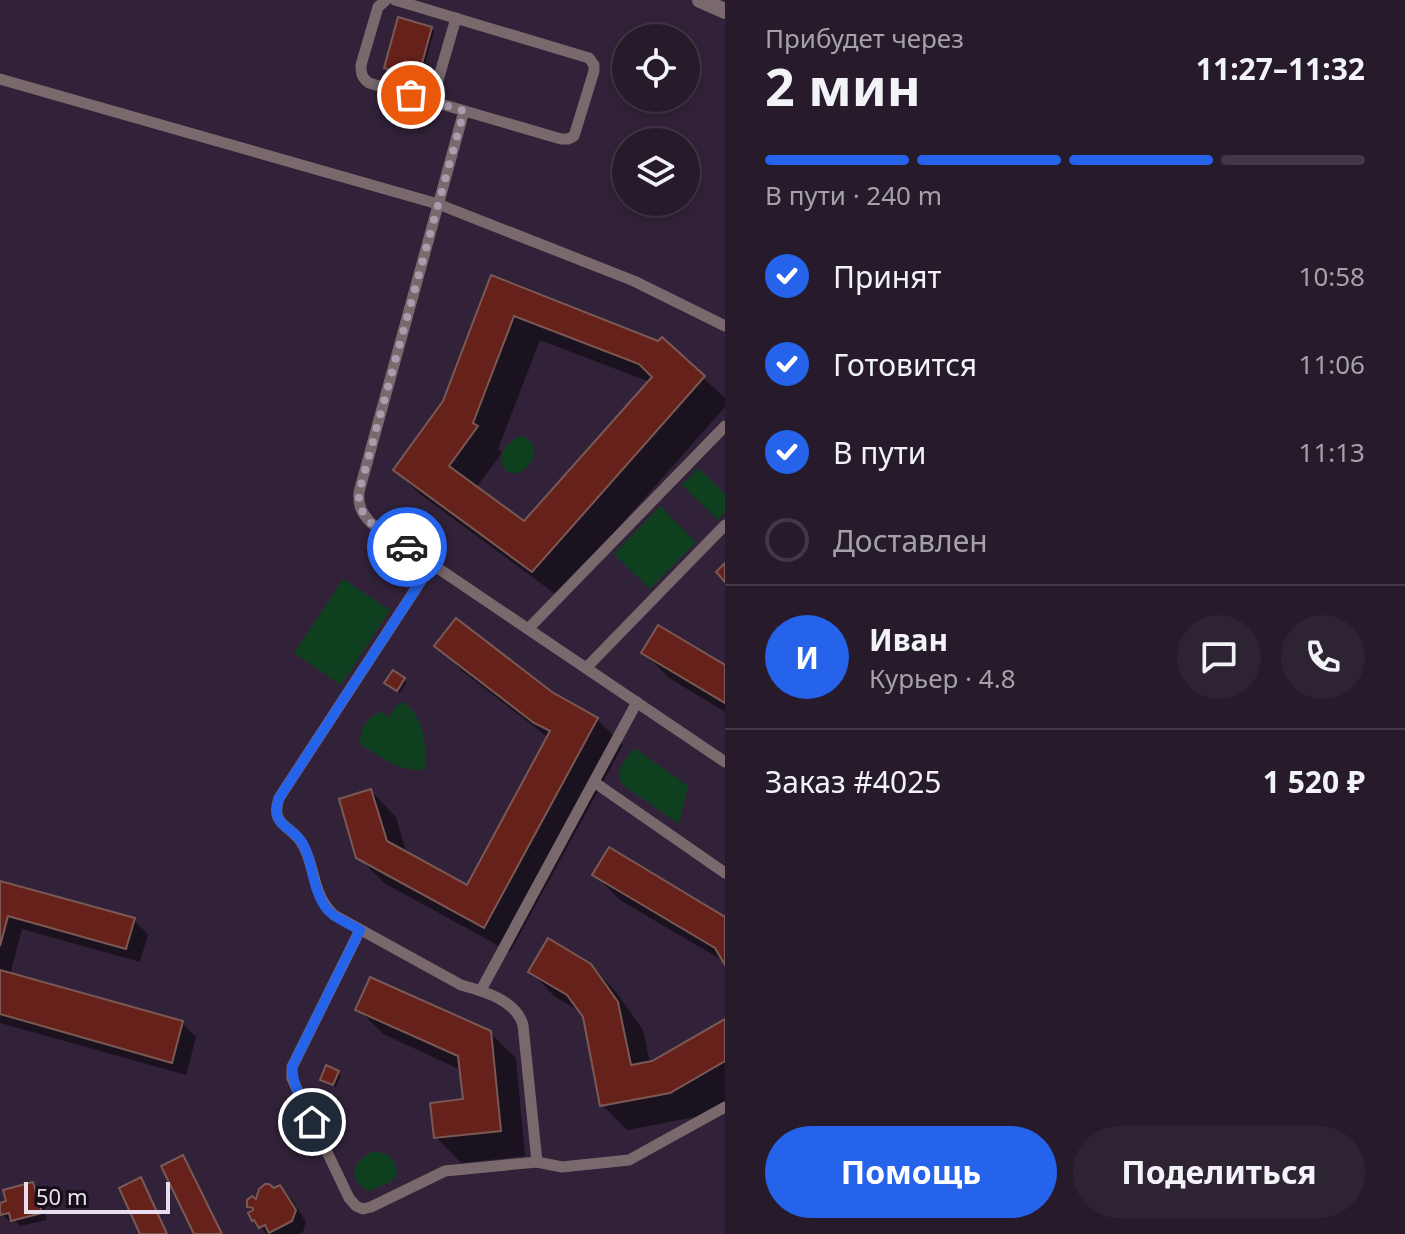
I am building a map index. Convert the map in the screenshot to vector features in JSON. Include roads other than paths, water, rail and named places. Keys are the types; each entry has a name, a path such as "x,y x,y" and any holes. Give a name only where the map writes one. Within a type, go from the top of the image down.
{"street":[{"path":"700,0 725,11"}],"lane":[{"path":"386,0 378,7 361,65 364,80 561,139 568,139 576,131 594,71 589,58 395,0"},
{"path":"432,101 456,18"},
{"path":"0,79 438,204 634,281 725,326"},
{"path":"464,111 359,492 358,503 362,513 371,523 725,762"},
{"path":"528,629 725,426"},
{"path":"586,668 725,525"},
{"path":"432,564 279,798 277,818 301,840 324,907 461,985 481,990 511,1007 521,1017 537,1162"},
{"path":"481,990 637,702"},
{"path":"594,782 725,873"},
{"path":"360,930 292,1067 296,1087 349,1198 356,1206 363,1209 445,1171 537,1162 562,1167 629,1160 725,1107"}]}
